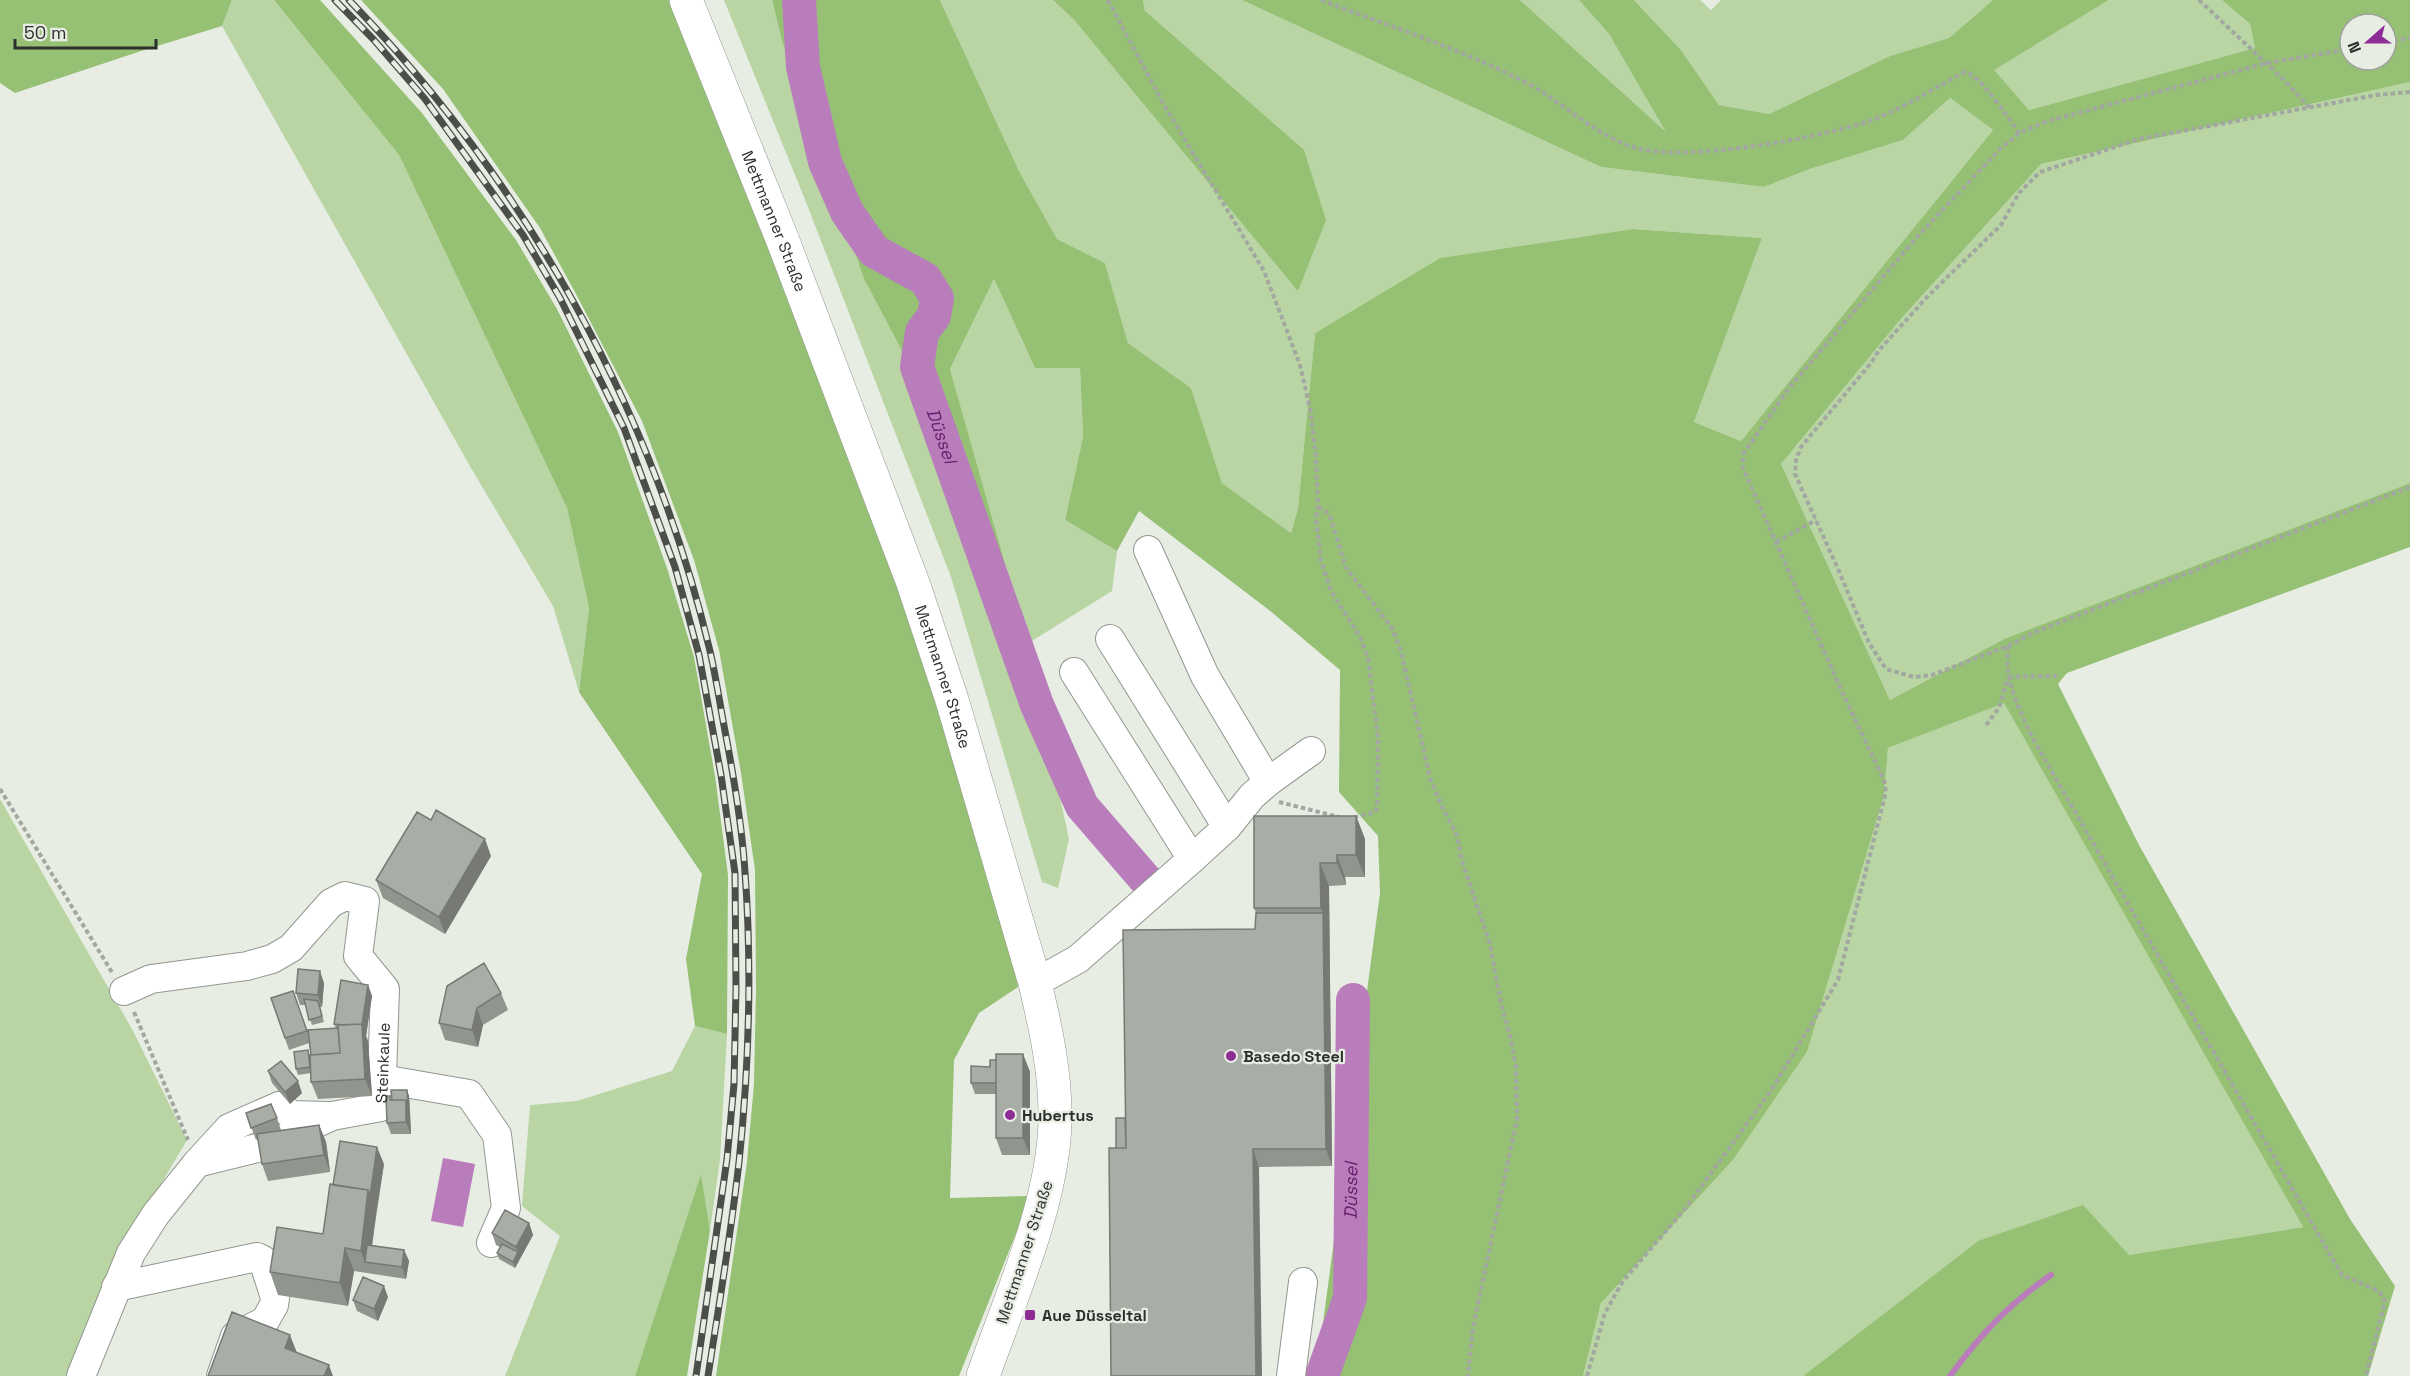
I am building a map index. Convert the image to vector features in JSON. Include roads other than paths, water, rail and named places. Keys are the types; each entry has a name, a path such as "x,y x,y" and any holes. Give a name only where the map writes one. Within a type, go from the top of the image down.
{"main road":[{"name":"Mettmanner Straße","path":"686,0 783,241 914,583 952,700 1035,983 1046,1029 1054,1076 1055,1124 1050,1170 1039,1216 983,1376"}],"lane":[{"path":"1148,550 1205,676 1260,789"},
{"path":"1110,639 1227,827"},
{"path":"1074,672 1192,859"},
{"path":"1035,983 1078,959 1227,827 1260,789 1311,751"},
{"name":"Steinkaule","path":"116,1287 131,1253 156,1214 197,1163 269,1145 333,1116 381,1107 385,989 358,956 365,901 345,896 331,903 291,948 272,959 247,966 151,980 124,991"},
{"path":"382,1079 469,1094 497,1135 506,1209 491,1244"},
{"path":"81,1376 116,1287 257,1257 263,1260 276,1298 274,1305 265,1321 235,1336 221,1376"},
{"path":"1291,1376 1303,1282"}],"waterway":[{"name":"Düssel","path":"799,0 803,67 825,162 847,212 874,251 925,279 937,298 934,316 922,332 917,367 1037,705 1082,806 1145,879"},
{"name":"Düssel","path":"1322,1376 1350,1298 1353,1000"},
{"path":"1950,1376 1996,1321 2051,1275"}],"railway":[{"path":"335,0 374,40 425,99 523,235 560,298 624,428 675,567 699,655 721,775 735,873 736,989 734,1084 727,1159 696,1376"},
{"path":"349,0 412,69 471,143 524,220 573,301 616,385 654,472 685,560 710,651 732,766 742,837 749,980 747,1054 739,1162 708,1376"}],"place":[{"name":"Basedo Steel","path":"1231,1056"},
{"name":"Hubertus","path":"1010,1115"},
{"name":"Aue Düsseltal","path":"1030,1315"}]}
